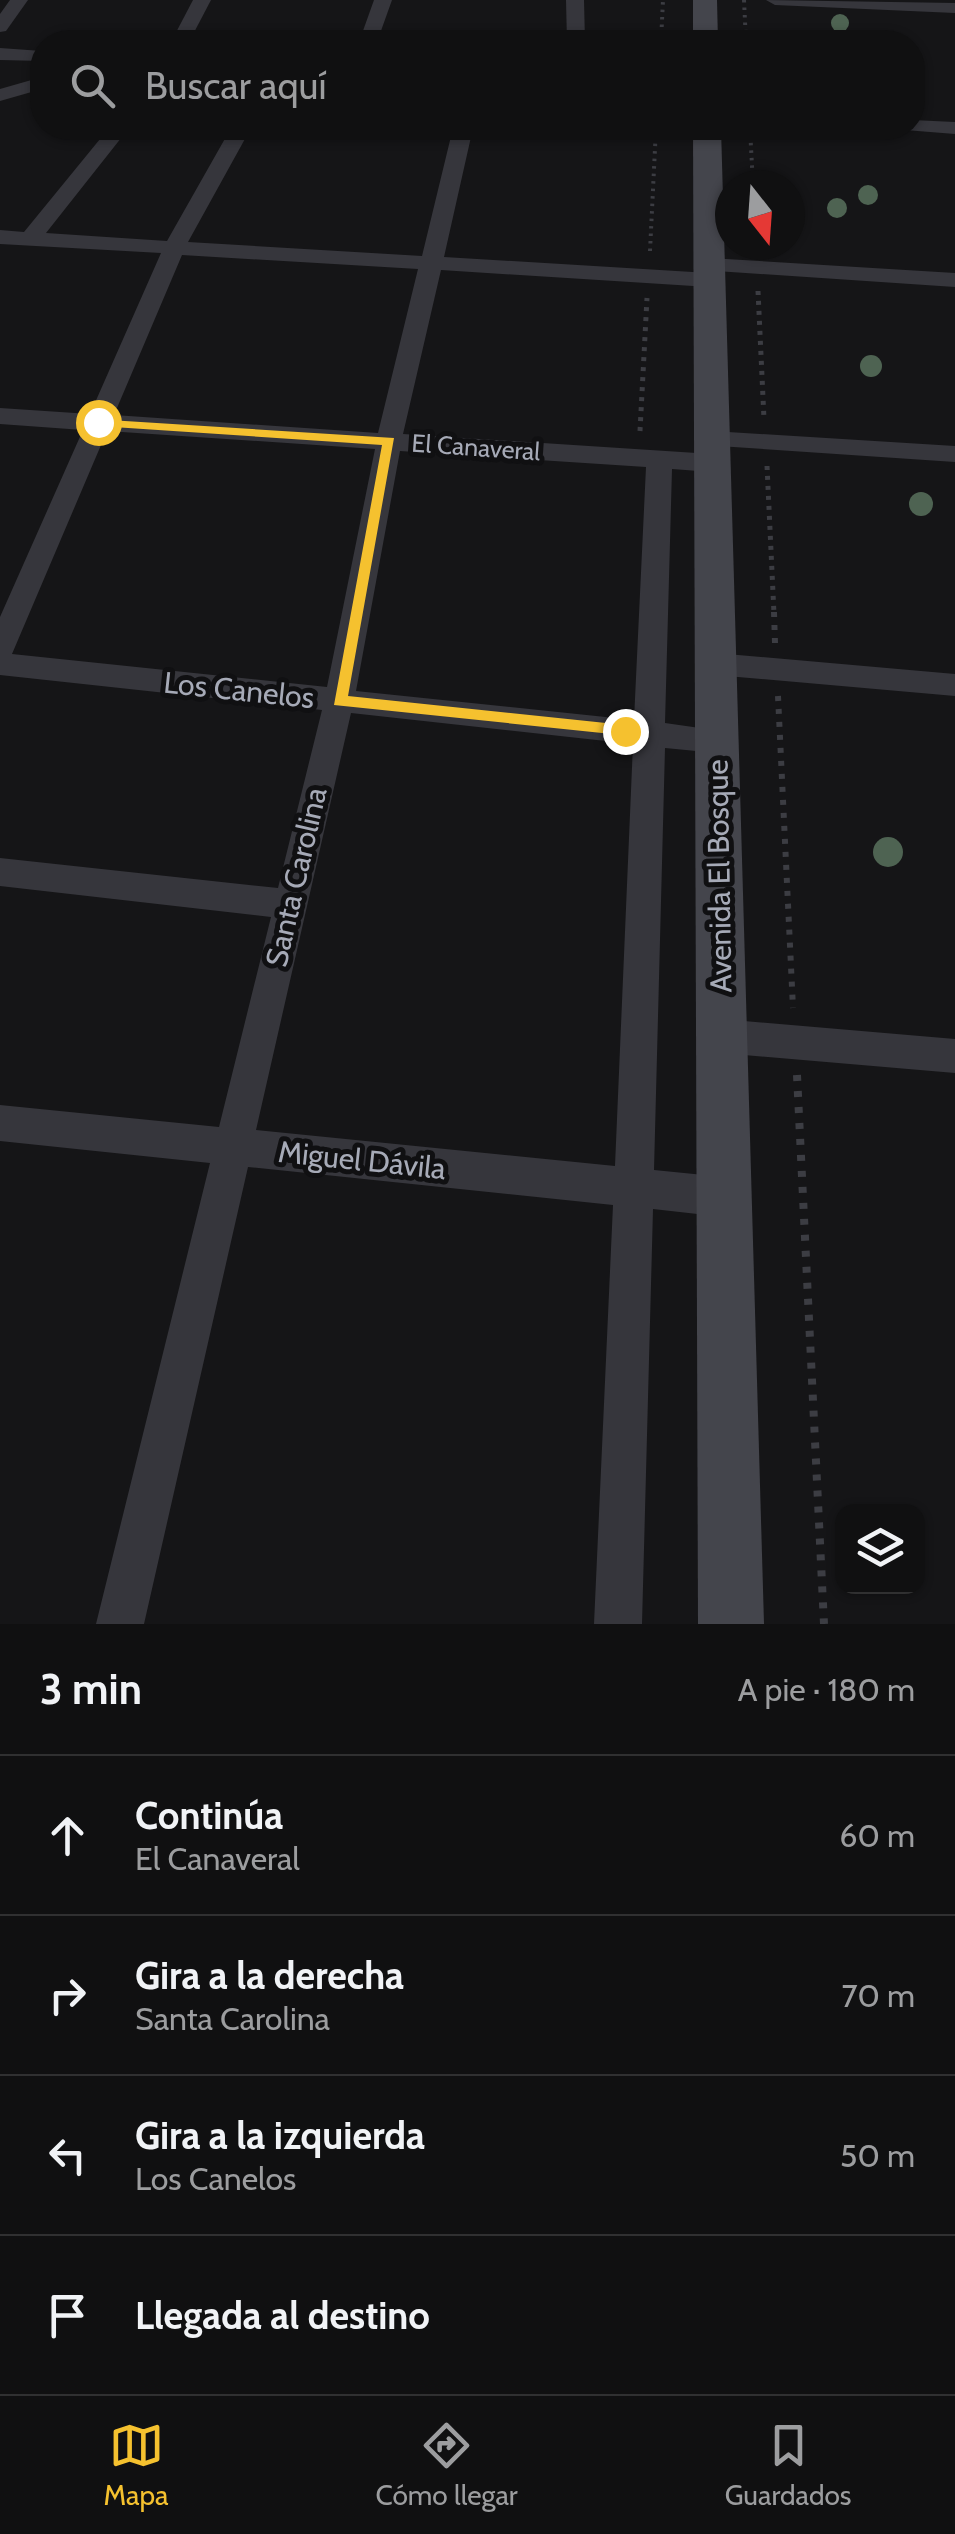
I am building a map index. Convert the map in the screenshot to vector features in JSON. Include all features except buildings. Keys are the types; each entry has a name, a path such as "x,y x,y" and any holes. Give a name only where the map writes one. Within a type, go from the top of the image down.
{"main road":[{"path":"705,0 706,30"},
{"name":"Avenida El Bosque","path":"707,140 731,1624"}],"street":[{"path":"0,27 19,0"},
{"path":"186,30 202,0"},
{"path":"372,30 383,0"},
{"path":"575,0 576,30"},
{"path":"774,0 955,8"},
{"path":"0,54 30,55"},
{"path":"0,95 30,86"},
{"path":"925,127 955,128"},
{"path":"30,239 109,140"},
{"path":"0,650 174,248 234,140"},
{"name":"Santa Carolina","path":"120,1624 339,700 389,441 460,140"},
{"path":"0,238 428,263 709,273 757,268 955,280"},
{"name":"El Canaveral","path":"0,416 659,460 765,442 955,454"},
{"path":"618,1624 659,460"},
{"name":"Los Canelos","path":"0,664 716,741"},
{"path":"715,664 955,686"},
{"path":"0,872 288,904"},
{"path":"722,1036 955,1056"},
{"name":"Miguel Dávila","path":"0,1123 724,1197"}],"path":[{"path":"662,30 663,0"},
{"path":"744,0 745,30"},
{"path":"751,140 752,170"},
{"path":"757,268 824,1624"}],"route":[{"path":"98,422 389,441 339,700 625,731"}]}
